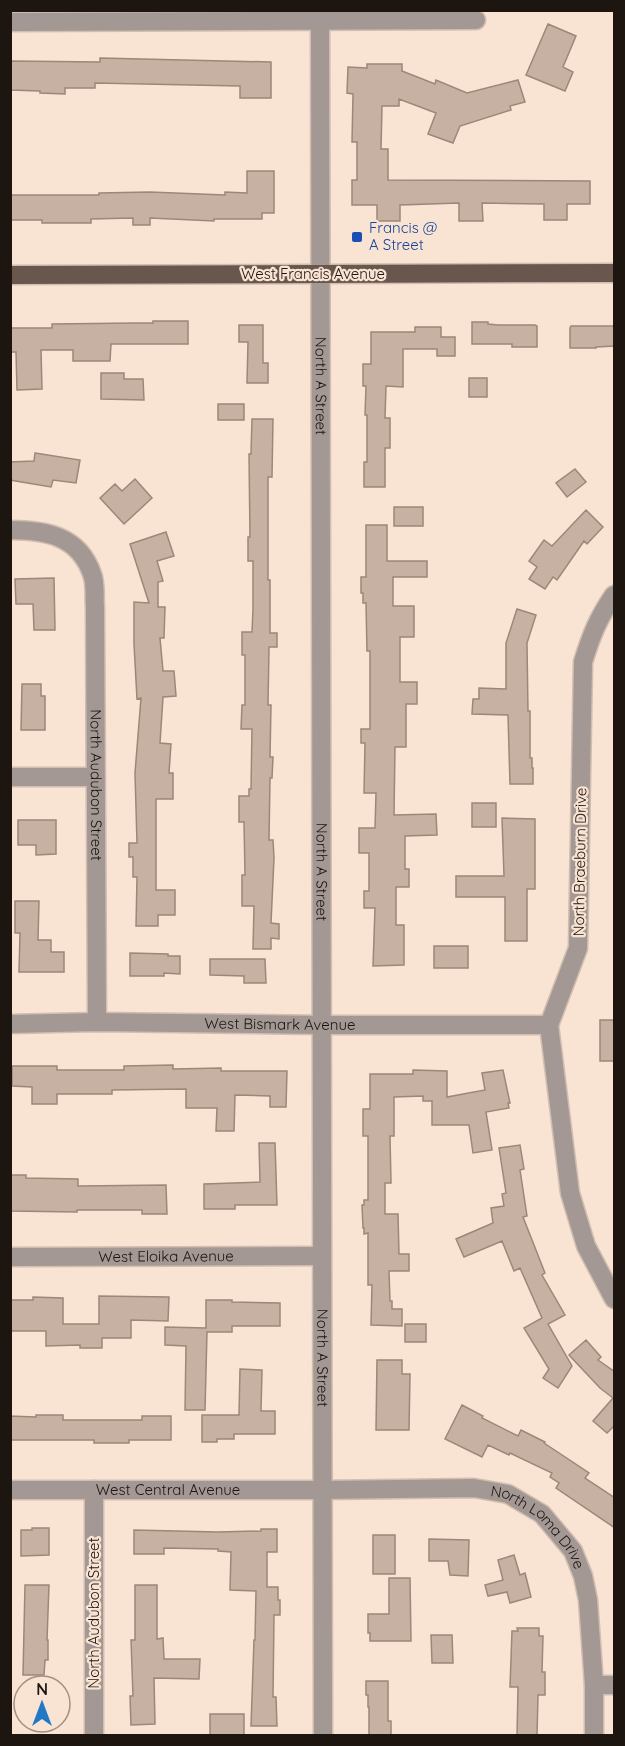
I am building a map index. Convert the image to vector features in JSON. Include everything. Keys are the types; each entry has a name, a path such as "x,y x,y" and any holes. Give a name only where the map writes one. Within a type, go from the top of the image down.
{"main road":[{"name":"West Francis Avenue","path":"10,275 615,273"}],"street":[{"path":"10,22 320,16 476,20"},
{"name":"North A Street","path":"320,16 323,1736"},
{"name":"North Audubon Street","path":"10,530 30,530 57,536 80,550 93,575 97,1022"},
{"name":"North Braeburn Drive","path":"615,596 591,634 583,662 578,948 549,1025 570,1193 586,1246 615,1299"},
{"path":"10,777 95,777"},
{"name":"West Bismark Avenue","path":"10,1024 97,1022 549,1025"},
{"name":"West Eloika Avenue","path":"10,1257 322,1256"},
{"name":"North Loma Drive","path":"323,1490 474,1488 508,1494 542,1514 573,1551 583,1576 588,1600 594,1685 594,1736"},
{"name":"West Central Avenue","path":"10,1490 323,1490"},
{"name":"North Audubon Street","path":"94,1490 94,1736"},
{"path":"594,1685 615,1685"}],"building":[{"path":"548,24 576,36 563,67 573,72 565,91 526,75"},
{"path":"100,58 271,62 271,98 240,98 240,86 95,83 95,88 65,88 65,94 10,90 10,61 100,62"},
{"path":"367,64 402,64 402,71 435,84 436,80 467,93 518,80 525,102 510,106 511,110 460,126 453,143 428,134 436,113 399,99 399,106 382,106 381,149 388,149 388,180 590,181 590,204 567,204 567,220 544,220 544,204 482,203 483,221 459,221 459,203 400,205 400,221 377,221 377,205 352,205 352,180 357,180 357,142 352,142 353,94 347,93 348,67 367,68"},
{"path":"247,171 274,171 274,213 262,213 262,219 214,219 214,221 150,218 150,225 133,225 133,218 91,219 91,223 42,223 42,220 10,220 10,195 99,195 99,193 150,192 225,195 225,192 247,193"},
{"path":"153,321 188,321 188,344 111,344 110,361 73,361 73,350 41,350 42,389 17,390 16,352 10,352 10,328 52,328 52,324 153,323"},
{"path":"472,322 535,325 537,326 537,347 512,347 512,344 472,344"},
{"path":"239,325 263,325 263,363 268,363 268,383 247,383 248,342 239,342"},
{"path":"571,326 615,326 615,346 570,348"},
{"path":"415,327 441,327 441,337 455,337 455,356 437,356 437,349 403,349 403,387 386,386 385,418 390,418 390,448 385,448 385,487 364,487 364,462 367,462 367,415 365,415 366,386 363,386 363,364 371,364 371,332 415,332"},
{"path":"101,373 124,373 124,379 143,379 144,400 101,399"},
{"path":"469,378 487,378 487,397 469,397"},
{"path":"218,404 244,404 244,420 218,420"},
{"path":"252,419 273,419 272,477 268,477 268,580 270,580 270,633 277,633 277,647 269,647 268,705 271,705 270,757 273,757 272,778 270,778 269,840 273,840 274,858 271,923 279,924 279,939 271,938 271,949 253,949 254,906 242,906 242,875 245,875 244,822 239,822 239,796 249,796 249,789 251,789 252,729 241,729 242,705 245,705 245,655 242,655 242,632 252,632 253,609 253,561 248,561 249,454 251,454"},
{"path":"35,453 80,460 76,483 53,480 51,487 10,480 10,462 34,461"},
{"path":"575,469 586,482 567,497 556,483"},
{"path":"135,479 152,498 124,524 100,498 115,484 122,491"},
{"path":"394,507 423,507 423,526 394,526"},
{"path":"586,510 603,527 587,544 584,541 557,580 553,577 545,589 529,579 537,567 529,561 544,540 552,546"},
{"path":"366,525 387,525 387,561 427,561 427,577 393,577 393,606 414,606 414,637 400,637 400,682 417,682 417,704 406,704 406,747 395,747 394,815 436,814 437,835 405,836 405,869 409,869 409,887 396,887 396,925 404,925 404,965 373,966 375,908 364,908 364,891 369,891 369,853 359,853 359,828 375,828 376,793 364,793 365,743 361,743 361,729 370,729 370,651 367,651 366,603 363,603 363,593 361,593 361,577 366,577"},
{"path":"166,532 174,556 157,561 163,581 158,582 158,607 165,607 164,638 160,638 163,671 174,671 176,696 163,697 160,743 171,744 169,773 173,773 173,799 156,799 156,890 175,890 175,915 158,915 158,926 136,926 137,877 133,877 133,857 129,857 129,843 137,843 135,773 141,698 137,699 134,602 149,603 130,544"},
{"path":"54,578 55,630 34,630 33,604 16,604 15,579"},
{"path":"517,609 536,615 527,643 530,758 532,758 533,784 510,784 508,715 472,714 473,699 479,699 479,688 506,689 506,643"},
{"path":"22,684 41,684 41,696 45,696 45,730 21,730"},
{"path":"472,803 496,803 496,827 472,827"},
{"path":"502,818 535,819 535,889 527,889 527,941 505,941 505,897 456,897 456,876 504,876"},
{"path":"18,820 56,820 56,854 36,855 36,845 18,845"},
{"path":"15,901 39,901 38,940 51,940 51,952 64,952 64,972 19,972 20,933 15,933"},
{"path":"434,946 468,946 468,968 434,968"},
{"path":"130,953 180,956 180,974 130,976"},
{"path":"210,959 265,959 266,983 244,983 244,976 210,975"},
{"path":"600,1020 615,1020 615,1061 600,1061"},
{"path":"173,1065 173,1069 221,1068 221,1071 287,1071 286,1107 270,1107 270,1096 235,1095 234,1131 216,1131 217,1108 186,1108 186,1089 112,1090 112,1094 57,1094 57,1104 32,1104 32,1087 12,1086 12,1066 57,1066 57,1070 124,1070 124,1066"},
{"path":"413,1070 447,1071 447,1097 485,1090 482,1073 503,1070 510,1103 508,1103 509,1108 486,1112 492,1150 473,1153 469,1125 432,1125 432,1101 423,1101 423,1096 394,1097 394,1136 390,1136 391,1183 385,1183 385,1214 398,1214 399,1254 409,1254 409,1271 389,1271 390,1301 392,1301 392,1309 402,1309 402,1326 371,1325 372,1285 368,1285 368,1233 364,1234 362,1205 364,1205 364,1200 368,1200 368,1136 363,1136 363,1109 370,1109 370,1074 413,1074"},
{"path":"259,1143 275,1143 277,1205 235,1205 235,1209 204,1209 204,1184 260,1182"},
{"path":"520,1145 524,1169 520,1170 527,1216 523,1217 545,1273 542,1275 565,1315 548,1324 572,1366 558,1388 543,1378 549,1369 524,1328 542,1318 520,1268 514,1271 502,1241 464,1257 456,1239 493,1223 491,1208 504,1206 502,1194 506,1193 499,1148"},
{"path":"10,1175 26,1175 26,1178 78,1179 78,1186 166,1185 167,1214 142,1214 142,1210 10,1211"},
{"path":"99,1296 169,1297 168,1321 131,1320 131,1338 102,1338 102,1348 80,1348 80,1345 46,1346 46,1331 10,1331 10,1300 33,1300 33,1297 63,1298 63,1324 99,1324"},
{"path":"206,1300 280,1303 280,1326 232,1326 232,1332 207,1332 205,1410 185,1410 186,1346 165,1345 165,1327 206,1328"},
{"path":"405,1324 426,1324 426,1342 405,1342"},
{"path":"586,1340 601,1357 598,1360 615,1372 615,1425 607,1433 593,1421 613,1398 600,1388 569,1355"},
{"path":"377,1360 402,1360 402,1374 410,1374 409,1430 376,1430"},
{"path":"240,1369 262,1370 261,1411 275,1411 275,1434 234,1434 234,1439 202,1442 202,1415 239,1415"},
{"path":"462,1405 518,1436 521,1430 545,1442 589,1473 585,1478 615,1498 615,1528 556,1488 559,1483 550,1477 552,1473 488,1445 482,1457 445,1439"},
{"path":"36,1415 63,1415 63,1420 142,1420 142,1416 171,1416 171,1440 94,1443 94,1440 10,1440 10,1416 36,1417"},
{"path":"32,1528 49,1528 49,1555 21,1556 21,1530 32,1530"},
{"path":"261,1529 277,1529 277,1552 267,1552 267,1587 278,1587 278,1600 280,1600 280,1615 274,1615 273,1697 276,1697 277,1726 251,1726 256,1591 230,1590 231,1552 218,1551 218,1549 164,1548 164,1554 134,1554 134,1530 218,1532 261,1531"},
{"path":"373,1535 395,1535 395,1574 373,1574"},
{"path":"429,1539 469,1540 468,1576 450,1575 448,1561 429,1561"},
{"path":"514,1555 520,1575 525,1573 531,1597 510,1603 507,1592 488,1596 485,1585 503,1580 498,1560"},
{"path":"389,1578 410,1578 411,1641 370,1641 368,1614 389,1614"},
{"path":"25,1585 49,1585 48,1660 45,1660 44,1674 23,1674"},
{"path":"135,1585 157,1585 157,1639 163,1638 164,1659 200,1659 199,1679 154,1678 155,1724 131,1725 130,1696 133,1696 131,1640 135,1640"},
{"path":"517,1628 539,1628 539,1636 543,1636 542,1672 545,1672 545,1695 538,1695 537,1736 517,1736 518,1687 510,1687 512,1631 518,1631"},
{"path":"431,1635 452,1635 453,1663 432,1663"},
{"path":"366,1681 388,1681 388,1721 391,1721 391,1736 369,1736"},
{"path":"210,1714 244,1714 244,1736 210,1736"}],"place":[{"name":"Francis @ A Street","path":"357,237"}]}
